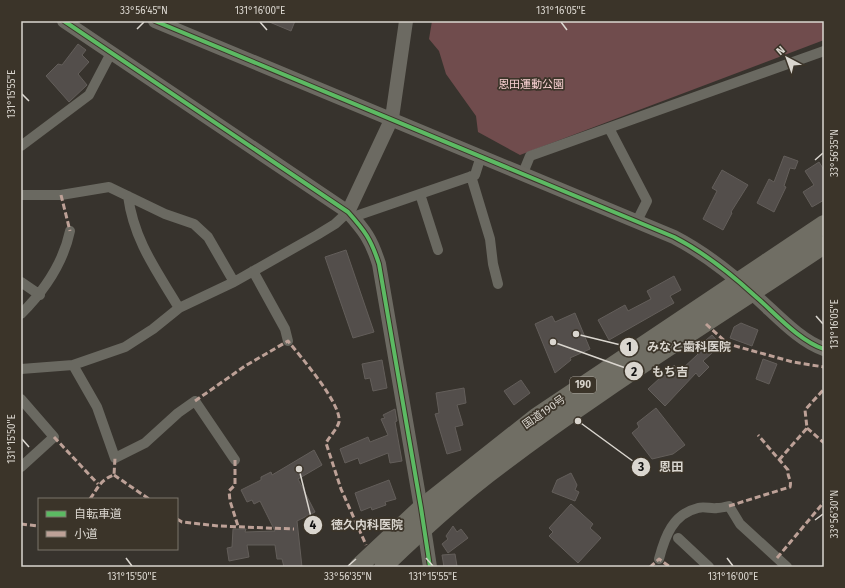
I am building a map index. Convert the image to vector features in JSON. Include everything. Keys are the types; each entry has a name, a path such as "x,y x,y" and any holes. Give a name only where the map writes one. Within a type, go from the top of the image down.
{"highway":[{"name":"国道190号","path":"358,567 421,508 536,417 824,224"},
{"name":"国道190号","path":"383,567 424,529 486,476 527,445 598,395 824,245"}],"street":[{"path":"64,21 350,215 371,241 379,264 430,567"},
{"path":"155,21 523,172 686,243 711,260 815,346 824,349"},
{"path":"350,215 392,118 406,21"},
{"path":"523,172 530,156 824,51"},
{"path":"21,146 89,95 111,53"},
{"path":"609,128 647,200 637,221"},
{"path":"21,369 73,365 125,347 153,329 179,308 234,282 350,215 420,194 475,175 481,156"},
{"path":"471,176 490,239 493,264 498,284"},
{"path":"21,195 61,195 109,187 165,214 194,224 208,237 234,282"},
{"path":"420,194 438,250"},
{"path":"128,196 131,217 139,240 179,308"},
{"path":"21,314 40,296 57,268 70,231"},
{"path":"253,271 285,329 288,341"},
{"path":"21,282 40,296"},
{"path":"73,365 97,407 115,458 145,443 178,413 195,401 235,460"},
{"path":"21,399 54,438 21,467"},
{"path":"659,559 663,543 672,525 683,514 699,507 717,508 729,506 740,524 780,565"},
{"path":"678,538 709,567"}],"green space":[{"name":"恩田運動公園","path":"432,21 824,21 824,40 520,155 478,132 476,116 446,74 439,51 429,39"}],"building":[{"path":"267,21 295,21 291,31"},
{"path":"78,44 86,50 82,55 89,62 78,74 87,85 69,102 46,76 58,64 62,65"},
{"path":"784,156 798,161 795,169 790,168 784,186 786,187 774,212 757,203 769,179 774,182"},
{"path":"819,162 824,170 824,200 812,207 803,192 814,185 805,171"},
{"path":"722,170 748,185 731,212 732,213 723,230 703,219 717,191 712,188"},
{"path":"346,250 374,332 353,338 325,257"},
{"path":"674,276 681,290 670,296 674,303 609,340 598,320 625,305 628,311 651,299 647,291"},
{"path":"575,313 590,349 570,358 571,360 555,373 535,324 552,316 555,322"},
{"path":"741,323 758,330 752,346 730,338 734,327"},
{"path":"712,335 721,345 703,361 709,367 699,377 696,373 665,406 648,389 674,365 680,371 698,354 694,350"},
{"path":"763,359 777,364 769,384 756,379"},
{"path":"382,360 387,388 373,391 370,378 365,379 362,364"},
{"path":"521,380 530,393 514,405 504,391"},
{"path":"464,388 466,403 457,405 463,425 455,427 461,450 447,454 435,414 439,413 436,393"},
{"path":"656,408 685,445 673,454 652,459 632,433 639,427 637,423"},
{"path":"395,409 397,421 395,422 402,461 390,463 388,453 360,464 358,458 345,463 340,449 368,437 370,442 388,435 381,419 385,418 383,415"},
{"path":"314,450 322,465 298,479 315,512 297,521 302,567 284,567 282,559 277,559 275,545 247,545 249,557 229,561 227,548 232,547 233,529 246,529 245,532 275,531 260,501 254,504 252,500 247,502 241,490 261,480 261,477 271,472 272,475"},
{"path":"571,473 577,485 575,490 579,492 575,501 552,492 557,480"},
{"path":"389,480 396,499 385,502 386,505 372,510 371,507 361,511 355,493"},
{"path":"571,504 593,524 590,528 601,538 578,563 549,536 553,532 549,528"},
{"path":"453,526 457,532 461,529 468,538 448,553 442,544 448,539 446,536"},
{"path":"455,554 457,566 444,567 442,555"}],"marked path":[{"path":"61,195 70,231"},
{"path":"706,324 728,344 793,362 824,367"},
{"path":"195,401 245,366 288,341 319,380 334,404 338,414 338,425 326,443 341,489 366,545"},
{"path":"779,460 807,428 805,410 824,389"},
{"path":"807,428 824,443"},
{"path":"729,506 790,487 788,470 758,435"},
{"path":"54,437 98,484"},
{"path":"91,498 105,479 114,475 115,458"},
{"path":"235,460 235,485 229,491 230,501 238,526"},
{"path":"114,475 148,498"},
{"path":"777,558 824,502"},
{"path":"178,520 182,522 218,526 294,529"},
{"path":"21,524 38,526"},
{"path":"650,567 659,559 670,567"}],"cycle path":[{"path":"64,21 348,212 363,230 373,248 379,264 430,567"},
{"path":"155,21 674,237 716,263 796,333 805,340 824,349"}],"place":[{"name":"みなと歯科医院","path":"576,334"},
{"name":"もち吉","path":"553,342"},
{"name":"恩田","path":"578,421"},
{"name":"徳久内科医院","path":"299,469"}]}
